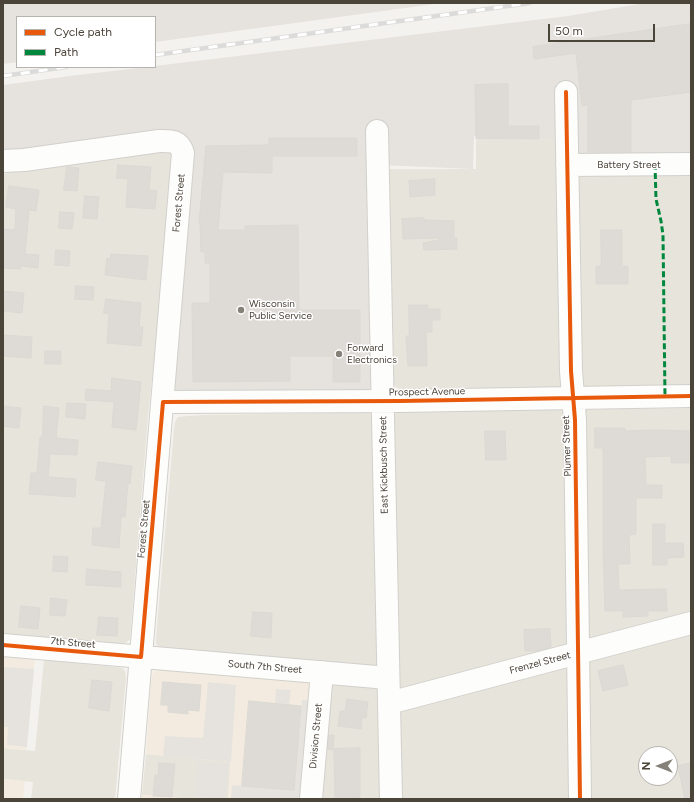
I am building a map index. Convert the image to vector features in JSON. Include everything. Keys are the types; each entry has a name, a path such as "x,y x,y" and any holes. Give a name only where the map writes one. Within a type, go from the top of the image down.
{"street":[{"name":"Plumer Street","path":"566,92 571,371 575,420 580,799"},
{"name":"East Kickbusch Street","path":"377,131 391,799"},
{"name":"Forest Street","path":"3,161 17,161 159,141 173,142 181,147 183,153 129,799"},
{"name":"Battery Street","path":"568,165 691,164"},
{"name":"Prospect Avenue","path":"163,402 383,401 691,396"},
{"name":"Frenzel Street","path":"389,703 691,623"},
{"name":"7th Street","path":"3,645 141,657"},
{"name":"South 7th Street","path":"141,657 388,678"},
{"name":"Division Street","path":"311,799 322,672"}],"shaded area":[{"path":"3,3 442,3 156,42 156,16 16,16 16,62 3,64"},
{"path":"646,3 691,3 691,164 567,165 567,140 474,136 473,169 378,165 383,401 163,402 175,378 167,350 181,147 3,161 3,85 138,68 156,68 156,66 568,16"},
{"path":"556,139 556,175 691,174 691,386 402,390 396,387 393,384 389,169 476,169 476,140"},
{"path":"164,149 173,153 157,337 148,415 130,639 126,643 115,644 3,634 3,174"},
{"path":"272,156 357,156 357,292 329,293 328,288 298,288 298,225 245,226 245,230 200,230 201,251 205,252 210,263 210,303 184,303 190,223 218,225 223,172 272,173"},
{"path":"290,318 302,318 302,356 333,356 333,382 290,381"},
{"path":"691,408 691,799 315,799 327,664 160,648 156,644 174,429 175,422 178,417 204,415"},
{"path":"3,657 35,659 26,750 3,748"},
{"path":"44,660 116,667 122,668 125,671 126,677 115,799 31,799 33,782 3,779 3,748 35,751"},
{"path":"3,667 34,669 27,747 7,745 8,727 3,727"},
{"path":"160,670 317,683 307,799 228,799 230,762 146,754 151,682 153,673"},
{"path":"208,682 236,685 231,762 163,756 165,736 203,738"},
{"path":"276,689 291,690 289,705 275,703"},
{"path":"302,700 316,701 307,799 231,799 232,785 294,790"},
{"path":"146,754 231,762 228,799 193,799 142,795"},
{"path":"198,762 228,764 225,799 194,797"},
{"path":"3,779 25,781 23,799 3,799"},
{"path":"142,795 193,799 142,799"}],"building":[{"path":"691,24 691,92 631,100 631,152 588,152 588,105 582,106 576,53 534,59 533,47"},
{"path":"508,84 508,126 539,126 539,139 476,139 475,85"},
{"name":"Wisconsin Public Service","path":"269,138 357,138 357,156 272,156 272,173 223,172 218,230 245,230 245,226 298,225 299,310 360,310 360,382 333,382 333,356 290,356 290,381 193,382 192,303 210,303 210,263 205,263 205,252 201,252 199,223 206,146 269,145"},
{"path":"118,165 151,167 149,190 157,191 155,209 126,207 128,179 117,178"},
{"path":"67,167 79,168 77,191 64,190"},
{"path":"435,179 435,195 410,197 409,181"},
{"path":"9,186 39,190 36,211 29,210 25,254 39,255 38,268 21,266 21,269 3,268 3,229 15,230 16,209 6,207"},
{"path":"85,196 99,197 97,219 83,218"},
{"path":"60,212 74,213 72,229 59,228"},
{"path":"424,218 424,220 454,221 454,238 457,238 457,249 424,250 423,243 439,240 439,238 403,239 402,219"},
{"path":"601,230 622,230 622,266 628,266 628,284 596,284 596,266 601,266"},
{"path":"56,250 70,251 69,266 55,265"},
{"path":"111,254 148,256 146,280 105,275 107,258 110,259"},
{"path":"76,286 94,287 93,300 75,299"},
{"path":"3,291 24,293 22,313 3,311"},
{"path":"106,299 141,303 139,327 143,327 141,346 107,343 109,314 104,313"},
{"path":"409,305 428,305 427,309 440,309 440,320 432,320 432,332 426,332 427,366 408,366 406,336 409,336"},
{"path":"3,335 32,337 31,358 3,356"},
{"path":"45,351 61,351 61,364 45,364"},
{"path":"112,378 141,382 136,430 112,427 114,402 85,400 86,389 111,391"},
{"path":"67,403 86,404 85,419 66,417"},
{"path":"3,406 21,408 19,428 3,426"},
{"path":"44,406 59,408 56,438 78,440 77,455 50,454 48,477 76,479 75,497 29,494 31,473 37,473 40,437 42,437"},
{"path":"595,428 625,428 625,431 689,431 689,463 671,463 671,456 645,457 646,485 662,485 662,498 636,498 636,534 629,535 630,564 618,564 619,590 666,589 667,611 648,611 648,616 623,617 623,611 605,611 603,448 595,448"},
{"path":"485,431 505,431 506,460 486,460"},
{"path":"98,462 132,466 130,484 128,483 125,517 121,517 119,548 92,545 93,528 101,528 106,481 96,480"},
{"path":"653,524 665,524 665,543 683,543 684,557 667,558 667,565 653,565"},
{"path":"54,556 68,557 67,572 53,571"},
{"path":"87,569 121,572 121,587 86,585"},
{"path":"51,598 67,600 65,616 50,615"},
{"path":"21,606 40,608 38,629 19,627"},
{"path":"253,612 272,613 271,638 251,636"},
{"path":"99,617 118,618 117,636 97,635"},
{"path":"550,629 551,647 537,651 525,651 524,630"},
{"path":"623,665 628,685 603,691 598,671"},
{"path":"92,680 112,682 109,711 89,708"},
{"path":"163,682 201,685 199,711 188,710 188,714 168,712 168,705 161,705"},
{"path":"347,699 368,702 366,718 362,718 361,729 338,726 340,711 345,711"},
{"path":"249,701 301,706 294,790 242,786"},
{"path":"329,735 334,735 333,750 328,749"},
{"path":"360,748 360,799 335,799 334,749"},
{"path":"159,763 175,764 172,797 153,796 155,775 158,775"},
{"path":"691,763 691,799 685,799 678,766"}],"railway":[{"path":"156,55 530,3"},
{"path":"3,76 59,68"}],"marked path":[{"path":"655,164 656,199 663,235 665,397"}],"cycle path":[{"path":"566,92 571,371 575,420 580,799"},
{"path":"3,645 141,657 163,402 400,401 691,396"}],"place":[{"name":"Wisconsin Public Service","path":"241,310"},
{"name":"Forward Electronics","path":"339,354"}]}
